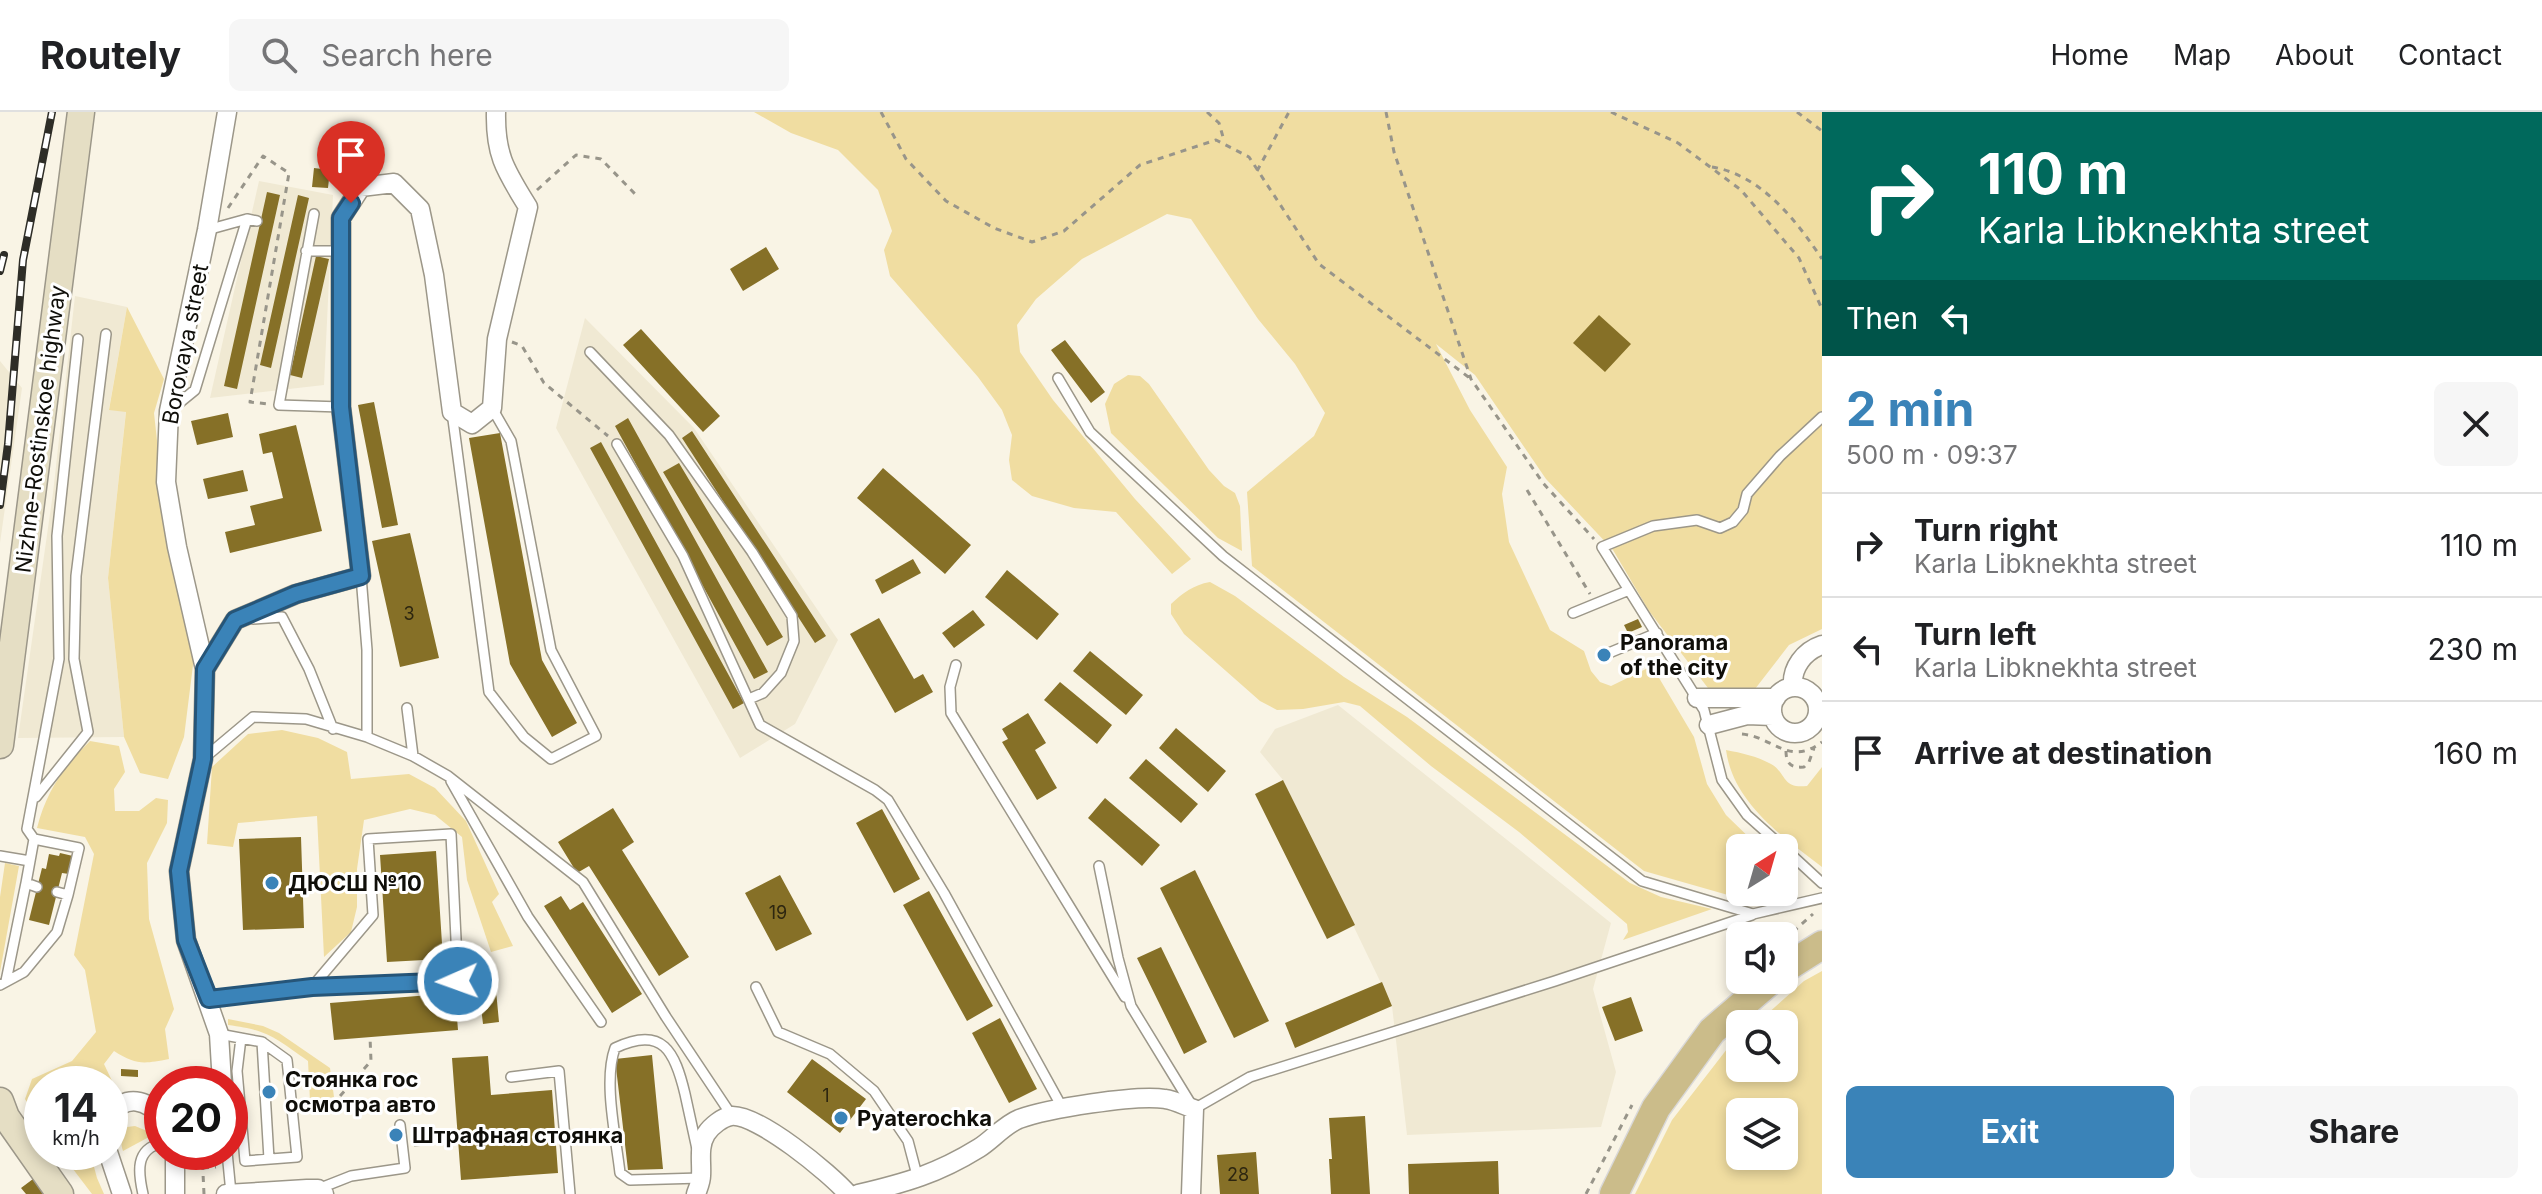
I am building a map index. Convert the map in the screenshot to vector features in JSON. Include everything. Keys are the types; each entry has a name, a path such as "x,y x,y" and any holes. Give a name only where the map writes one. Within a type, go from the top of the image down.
{"main road":[{"path":"1798,960 1822,945"},
{"path":"1614,1194 1656,1108 1712,1031 1755,994"}],"street":[{"name":"Nizhne-Rostinskoe highway","path":"0,745 81,112"},
{"name":"Borovaya street","path":"221,1066 219,1034 186,940 179,871 203,759 205,669 177,547 166,482 169,411 207,230 227,112"},
{"path":"205,669 235,620 296,594 361,576 341,407 341,218 361,187 394,183 420,209 434,275 452,412 472,424 492,408 497,339 528,207 502,163 495,120 486,112"},
{"path":"1793,687 1797,665 1806,653 1822,645"},
{"path":"1710,729 1774,707 1784,690 1793,687 1809,692 1818,707 1813,724 1798,732 1789,732 1781,727 1774,707"},
{"path":"1697,698 1774,707"},
{"path":"858,1194 918,1179 949,1166 982,1147 1016,1120 1063,1109 1144,1097 1167,1099 1194,1109 1191,1194"},
{"path":"0,1101 6,1117 60,1194"},
{"path":"699,1186 700,1158 706,1133 732,1116 751,1120 791,1146 834,1178 848,1194"},
{"path":"114,1170 122,1194"},
{"path":"175,1170 175,1194"},
{"path":"228,1194 321,1192"}],"lane":[{"path":"314,214 279,405 341,407"},
{"path":"169,411 195,390 252,220 207,230"},
{"path":"306,251 341,251"},
{"path":"33,801 88,732 74,659 76,576 106,334"},
{"path":"3,983 24,972 57,932 79,848 34,839 27,829 59,659 57,536 78,339"},
{"path":"590,352 669,435 752,552 792,616 794,641 781,673 763,693 749,699"},
{"path":"1058,378 1090,432 1223,556 1642,881 1753,914"},
{"path":"452,412 489,692 524,737 551,759 596,736 551,650 511,441 492,408"},
{"path":"1768,834 1747,815 1722,780 1710,729 1697,698 1602,547 1653,526 1697,520 1720,528 1733,522 1743,510 1747,494 1755,484 1822,417"},
{"path":"617,444 683,556 760,725 888,800 944,893 1063,1109"},
{"path":"361,576 367,650 367,737"},
{"path":"1573,613 1629,590"},
{"path":"235,620 282,617 309,669 333,729"},
{"path":"1604,655 1657,633"},
{"path":"956,665 950,687 951,713 1194,1109 1250,1077 1753,914 1822,898"},
{"path":"407,708 413,756"},
{"path":"203,759 253,717 306,719 367,737 413,756 448,776 583,882 666,1017 732,1116"},
{"path":"448,776 528,917 601,1022"},
{"path":"209,999 312,987 458,981 451,834 368,839 373,915 312,987"},
{"path":"3,983 34,839"},
{"path":"0,856 30,861"},
{"path":"1798,861 1822,883"},
{"path":"1099,866 1131,1006"},
{"path":"26,883 37,887"},
{"path":"57,892 68,895"},
{"path":"756,987 778,1032 830,1054 874,1091 908,1141 918,1179"},
{"path":"219,1034 241,1038 262,1042 287,1060 297,1157 245,1161 237,1071 241,1038"},
{"path":"699,1186 630,1180 620,1173 609,1063 615,1048 627,1042 652,1040 669,1049 680,1070 700,1158"},
{"path":"262,1042 269,1159"},
{"path":"511,1077 559,1071 570,1194"},
{"path":"321,1192 351,1176 405,1168 400,1125"},
{"path":"143,1194 139,1174 144,1153"},
{"path":"227,1170 228,1194"}],"path":[{"path":"881,112 906,159 946,201 994,228 1032,242 1064,231 1140,165 1216,140 1249,157 1319,264 1471,379"},
{"path":"1207,112 1219,123 1223,137"},
{"path":"1257,171 1289,112"},
{"path":"1386,112 1394,152 1471,379 1543,483 1602,547"},
{"path":"1611,112 1678,143 1741,190 1799,258 1822,309"},
{"path":"1797,112 1822,131"},
{"path":"528,207 536,190 576,155 601,159 638,197"},
{"path":"207,230 224,212 263,156 289,173 250,402 279,405"},
{"path":"1709,167 1727,169 1770,195 1799,226 1822,259"},
{"path":"497,339 508,339 522,346 544,383 617,444"},
{"path":"1527,490 1596,604"},
{"path":"1710,729 1749,735 1786,751 1800,753 1822,742"},
{"path":"1786,751 1786,760 1790,765 1804,767 1814,748"},
{"path":"1798,928 1814,914"},
{"path":"308,1108 333,1104 371,1061 370,1037"},
{"path":"403,1147 458,1141"},
{"path":"203,1170 204,1194"}],"shaded area":[{"path":"754,112 1822,112 1822,629 1789,645 1755,689 1711,692 1649,611 1613,550 1546,479 1475,375 1436,344 1470,410 1507,467 1502,494 1509,542 1550,630 1584,651 1591,671 1600,682 1611,686 1652,666 1694,737 1707,784 1726,815 1746,834 1726,834 1726,894 1644,871 1252,566 1247,492 1314,436 1325,413 1295,364 1258,319 1191,219 1167,214 1082,259 1036,299 1017,325 1020,352 1053,400 1135,499 1191,559 1172,574 1116,512 1074,508 1032,496 1012,480 1009,460 1012,435 1002,410 978,377 890,276 884,250 892,231 878,190 838,150 791,133"},
{"path":"259,181 333,195 324,385 210,398"},
{"path":"75,296 127,307 109,409 126,411 108,578 124,737 18,738 53,493"},
{"path":"127,307 164,379 154,413 165,514 195,649 184,737 168,779 140,773 124,737 108,578 126,412 109,410"},
{"path":"585,318 694,428 838,640 795,724 740,758 556,428"},
{"path":"0,361 22,388 0,543"},
{"path":"1128,375 1140,376 1149,384 1209,470 1235,493 1240,506 1242,551 1218,538 1111,433 1105,404 1114,384"},
{"path":"1210,582 1235,596 1344,677 1407,717 1630,883 1661,897 1712,909 1623,940 1628,932 1627,924 1519,832 1431,766 1360,706 1344,702 1277,710 1260,701 1184,634 1171,614 1171,604 1180,596 1193,587"},
{"path":"1338,705 1611,923 1593,989 1616,1072 1601,1127 1407,1135 1392,1006 1283,780 1260,752 1275,729"},
{"path":"282,730 318,738 347,752 351,779 409,774 435,788 466,821 499,894 492,902 513,946 491,952 467,880 462,837 435,815 410,809 364,820 357,869 357,907 351,932 324,957 317,816 238,823 233,847 207,844 212,767 248,734"},
{"path":"90,741 119,746 125,772 114,789 115,811 139,811 156,798 168,800 167,823 147,863 149,919 174,1009 165,1029 169,1059 140,1062 114,1051 105,1066 61,1066 72,1061 96,1032 85,970 74,955 94,854 85,837 37,828 45,803 72,760"},
{"path":"1726,750 1771,764 1793,785 1807,786 1822,767 1822,867 1798,848 1798,834 1780,834 1762,817 1738,786"},
{"path":"5,863 19,866 0,972 0,897"},
{"path":"1822,971 1822,1194 1635,1194 1672,1120 1726,1050 1726,1082 1798,1082 1798,1010 1772,1010 1789,994 1798,994 1798,986"},
{"path":"228,1019 263,1026 279,1033 330,1068 334,1097 310,1101 308,1061 271,1036 228,1025"},
{"path":"128,1127 144,1130 144,1140 128,1148"},
{"path":"74,1170 95,1170 104,1194 92,1194"}],"building":[{"path":"314,168 330,170 328,188 312,187"},
{"path":"267,192 280,195 237,389 224,386"},
{"path":"298,195 309,198 271,368 260,365"},
{"path":"766,247 779,269 743,291 730,269"},
{"path":"316,256 329,259 302,378 290,375"},
{"path":"1599,315 1631,344 1605,372 1573,343"},
{"path":"641,329 720,416 703,432 623,345"},
{"path":"1065,340 1105,392 1091,403 1051,350"},
{"path":"374,402 398,525 382,528 358,405"},
{"path":"228,413 233,437 197,445 191,421"},
{"path":"628,418 768,672 754,679 615,426"},
{"path":"296,425 322,531 230,553 225,532 255,525 250,506 283,498 272,452 263,454 259,434"},
{"path":"692,431 826,636 815,643 682,438"},
{"path":"500,433 542,660 577,723 552,737 510,664 469,438"},
{"path":"601,442 744,703 733,709 590,448"},
{"path":"679,463 783,637 767,646 663,472"},
{"path":"883,468 971,545 945,574 857,498"},
{"path":"243,470 248,491 208,499 203,479"},
{"path":"410,533 439,658 400,667 372,541"},
{"path":"913,559 921,573 882,594 875,580"},
{"path":"1007,570 1059,614 1037,640 985,597"},
{"path":"973,610 985,625 954,648 942,633"},
{"path":"879,618 914,679 923,674 933,692 895,713 850,634"},
{"path":"1638,619 1642,627 1628,633 1624,625"},
{"path":"1090,651 1143,695 1126,715 1073,671"},
{"path":"1060,682 1112,725 1097,744 1044,700"},
{"path":"1028,713 1046,743 1035,750 1057,788 1037,800 1002,742 1008,739 1002,729"},
{"path":"1176,728 1226,771 1208,792 1159,748"},
{"path":"1146,759 1198,804 1181,823 1129,778"},
{"path":"1283,780 1355,925 1327,939 1255,794"},
{"path":"1105,798 1160,845 1142,866 1088,818"},
{"path":"613,808 634,842 622,850 689,957 659,976 589,866 577,873 558,842"},
{"path":"882,809 920,879 894,893 856,823"},
{"name":"ДЮСШ №10","path":"301,837 304,928 243,930 239,839"},
{"path":"436,851 443,959 387,962 380,855"},
{"path":"60,853 73,856 69,874 62,873 49,925 29,920 42,868 46,869 49,854 59,856"},
{"path":"1195,870 1269,1021 1234,1038 1160,888"},
{"path":"780,875 812,934 776,951 745,893"},
{"path":"929,891 993,1006 967,1021 903,905"},
{"path":"561,896 570,910 583,902 642,994 612,1013 544,906"},
{"path":"1161,947 1207,1042 1184,1054 1137,958"},
{"path":"495,980 499,1022 483,1024 478,982"},
{"path":"1382,982 1392,1006 1295,1048 1285,1023"},
{"path":"455,993 458,1030 334,1040 330,1003"},
{"path":"1631,997 1643,1031 1615,1041 1602,1007"},
{"path":"1000,1018 1037,1089 1009,1103 972,1033"},
{"path":"652,1055 663,1169 628,1170 615,1059"},
{"path":"488,1056 491,1095 552,1090 558,1173 461,1180 452,1058"},
{"path":"812,1059 866,1099 840,1133 787,1092"},
{"path":"128,1069 138,1070 138,1077 128,1076"},
{"path":"1365,1116 1370,1194 1331,1194 1329,1118"},
{"path":"1256,1152 1259,1194 1220,1194 1217,1155"},
{"path":"1498,1161 1499,1194 1409,1194 1408,1164"},
{"path":"33,1179 44,1194 26,1194 21,1188"}],"railway":[{"path":"0,505 23,260 52,112"},
{"path":"0,271 4,255"}],"place":[{"name":"Panorama of the city","path":"1604,655"},
{"name":"ДЮСШ №10","path":"272,883"},
{"name":"Стоянка гос осмотра авто","path":"269,1092"},
{"name":"Pyaterochka","path":"841,1118"},
{"name":"Штрафная стоянка","path":"396,1135"}],"route":[{"path":"351,203 341,218 341,407 361,576 296,594 235,620 205,669 203,759 179,871 186,940 209,999 312,987 458,981"}]}
